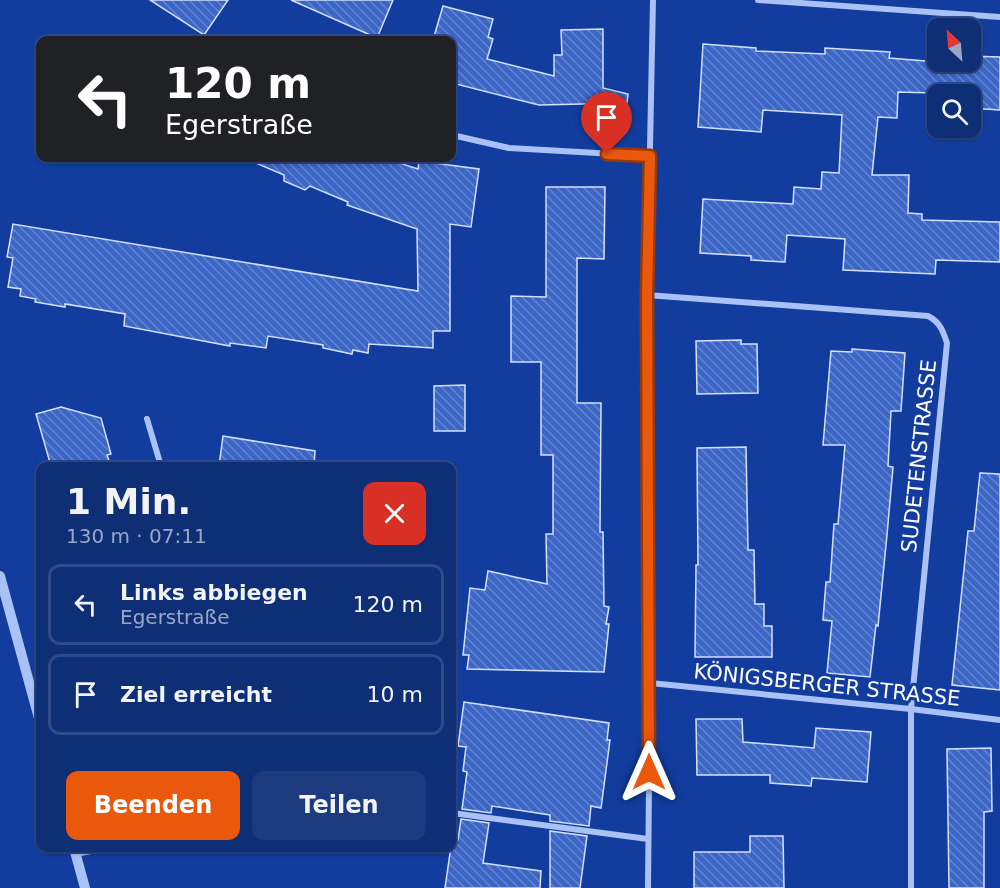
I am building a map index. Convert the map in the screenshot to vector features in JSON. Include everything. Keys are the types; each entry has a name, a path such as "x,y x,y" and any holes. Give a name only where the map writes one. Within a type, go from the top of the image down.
{"street":[{"path":"648,888 650,683 647,295 653,0"},
{"path":"758,0 1000,17"},
{"path":"456,136 509,148 650,156"},
{"name":"SUDETENSTRASSE","path":"647,295 928,316 936,320 942,329 947,343 910,709 911,888"},
{"path":"147,419 160,462"},
{"path":"0,576 36,707"},
{"name":"KÖNIGSBERGER STRASSE","path":"650,683 1000,720"},
{"path":"456,814 648,839"},
{"path":"74,852 85,888"}],"building":[{"path":"150,0 228,0 204,35"},
{"path":"291,0 393,0 378,36 372,36"},
{"path":"443,6 493,19 488,37 493,39 487,59 554,76 554,55 562,55 561,30 603,29 603,88 628,94 627,103 539,105 456,84 456,36 434,36"},
{"path":"703,44 756,48 756,51 825,54 825,48 890,52 889,58 927,61 927,72 981,72 981,56 1000,57 1000,110 981,109 981,84 927,84 927,93 898,92 897,118 878,117 872,175 909,175 908,213 922,214 922,220 1000,222 1000,262 936,260 935,274 843,270 845,239 787,235 785,262 751,260 751,256 700,253 703,199 793,204 794,187 821,189 822,172 839,173 842,115 763,110 761,132 698,127"},
{"path":"253,162 396,162 418,169 419,162 426,162 479,169 471,227 450,224 450,331 433,331 433,348 369,344 368,353 353,350 352,354 323,348 323,345 268,336 266,348 230,343 230,346 124,326 125,314 65,304 65,307 35,302 36,299 20,296 21,289 8,287 13,258 7,257 13,224 418,291 417,229 347,205 348,202 310,186 305,190 284,181 284,175"},
{"path":"546,187 605,187 604,259 577,258 577,403 601,403 600,532 603,532 604,606 609,607 604,672 467,669 469,655 463,655 470,588 485,590 488,571 547,584 546,534 553,534 553,455 541,455 541,362 511,362 511,296 546,297"},
{"path":"741,340 741,344 757,344 758,393 697,394 696,341"},
{"path":"852,349 905,353 901,411 891,411 888,466 893,467 878,626 876,625 870,677 827,673 832,621 823,620 826,582 830,582 834,524 838,524 845,445 823,445 831,351 852,352"},
{"path":"465,385 465,431 434,431 434,386"},
{"path":"61,407 101,418 111,454 107,455 110,462 50,462 36,414"},
{"path":"223,436 315,451 314,462 220,462"},
{"path":"746,447 748,550 754,550 755,604 764,604 764,626 772,626 772,657 695,657 696,565 698,565 697,448"},
{"path":"980,473 1000,474 1000,690 952,685 968,531 974,531"},
{"path":"464,702 609,723 607,740 610,740 601,808 591,806 589,826 550,821 550,815 492,806 491,813 462,809 467,772 463,771 466,747 458,746"},
{"path":"696,719 742,719 743,742 814,748 816,728 871,732 867,782 812,778 811,786 770,783 770,775 697,775"},
{"path":"991,748 992,811 984,812 984,888 949,888 947,749"},
{"path":"461,819 489,823 483,863 541,871 540,888 445,888 450,852 456,852 456,840 458,840"},
{"path":"550,831 587,836 580,888 550,888"},
{"path":"750,836 783,836 784,888 694,888 694,852 750,852"}],"route":[{"path":"607,154 650,156 647,295 649,772"}]}
